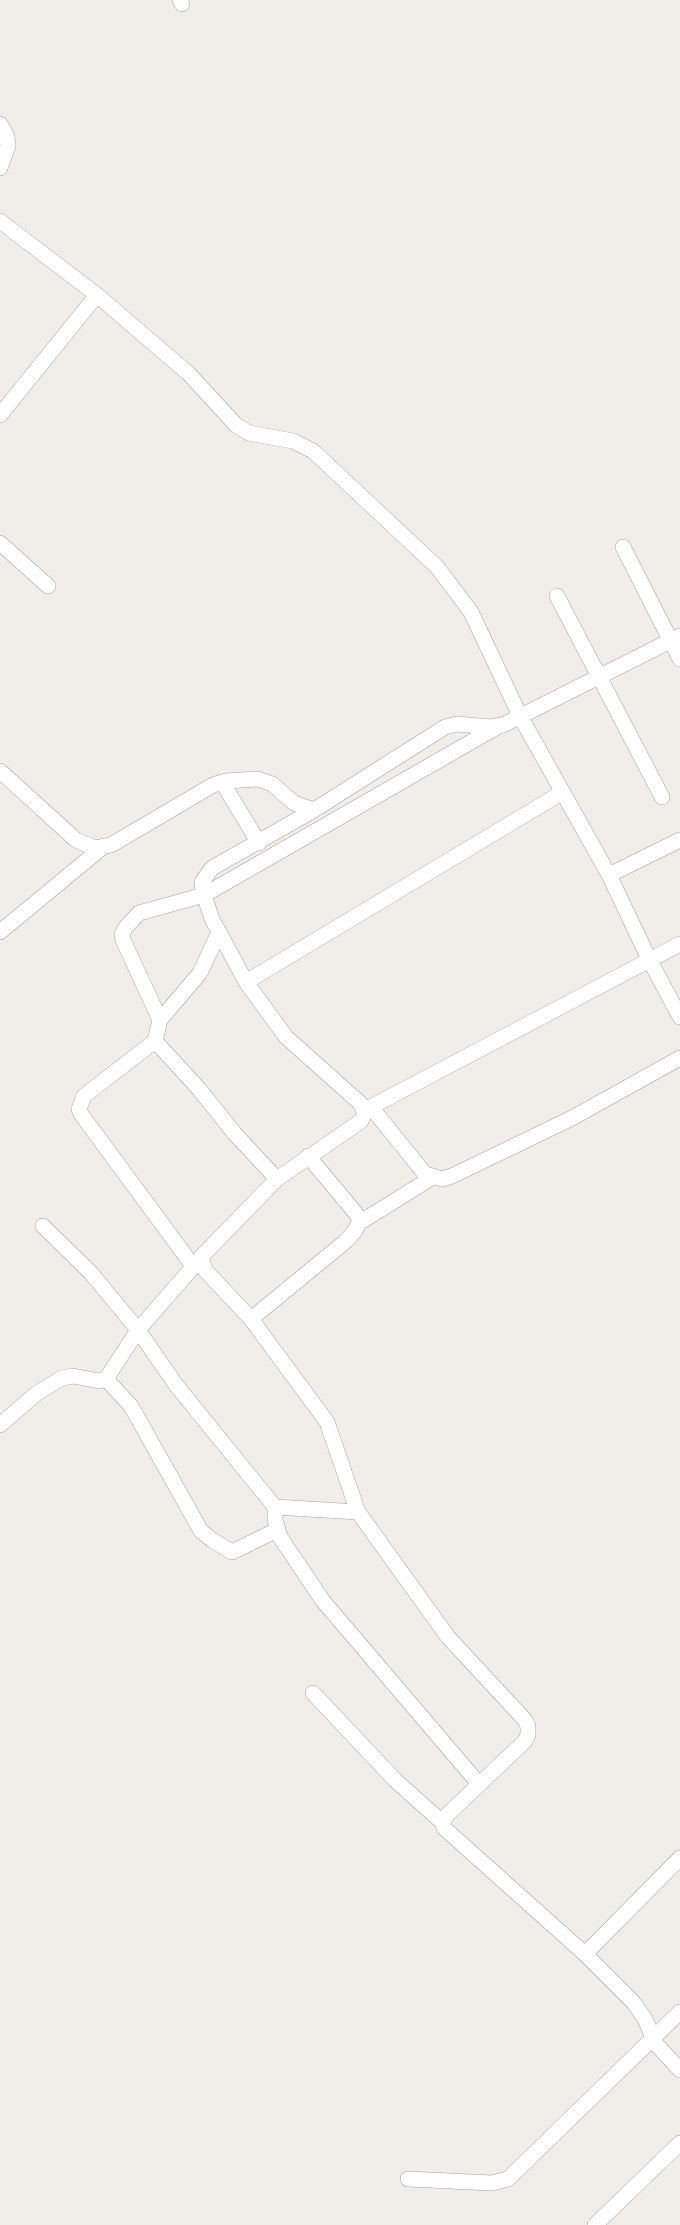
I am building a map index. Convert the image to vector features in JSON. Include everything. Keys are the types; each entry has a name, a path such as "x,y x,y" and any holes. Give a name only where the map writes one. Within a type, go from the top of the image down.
{"street":[{"path":"0,124 7,136 8,146 0,168"},
{"path":"0,221 98,295 189,374 236,425 249,433 293,441 313,451 437,567 470,612 520,716 609,875 649,959 680,1017"},
{"path":"0,415 98,295"},
{"path":"0,543 48,586"},
{"path":"623,547 675,638 680,659"},
{"path":"557,596 662,797"},
{"path":"160,1020 123,940 122,934 129,920 138,913 204,895 498,726 675,638"},
{"path":"498,726 457,724 445,726 314,810 212,868 206,874 202,882 204,895 219,932 246,982 286,1037 368,1109 425,1174 442,1179 461,1172 572,1118 680,1058"},
{"path":"0,771 76,840 95,848 111,845 213,786 222,782 245,778 258,779 272,784 294,802 314,810"},
{"path":"222,782 259,843"},
{"path":"246,982 563,792"},
{"path":"609,875 680,840"},
{"path":"0,932 104,846"},
{"path":"219,932 200,973 160,1020 155,1041 84,1096 79,1109 197,1262 251,1319 327,1422 358,1512 448,1637 526,1720 528,1735 525,1741 447,1815 443,1823"},
{"path":"0,1425 37,1393 62,1378 73,1376 99,1381 106,1379 138,1330 197,1262 277,1179 361,1121 368,1109 680,944"},
{"path":"155,1041 199,1089 235,1134 277,1179"},
{"path":"308,1156 354,1211 359,1218 359,1223"},
{"path":"251,1319 346,1241 359,1223 434,1177"},
{"path":"43,1226 91,1273 138,1330 176,1384 275,1507 277,1530 280,1537 323,1601 479,1784"},
{"path":"106,1379 131,1406 201,1530 212,1540 232,1552 277,1530"},
{"path":"275,1507 358,1512"},
{"path":"313,1693 394,1780 443,1823 447,1832 585,1954 634,2002 664,2055 680,2070"},
{"path":"585,1954 680,1858"},
{"path":"408,2179 492,2183 508,2180 680,2012"},
{"path":"595,2225 680,2143"}]}
